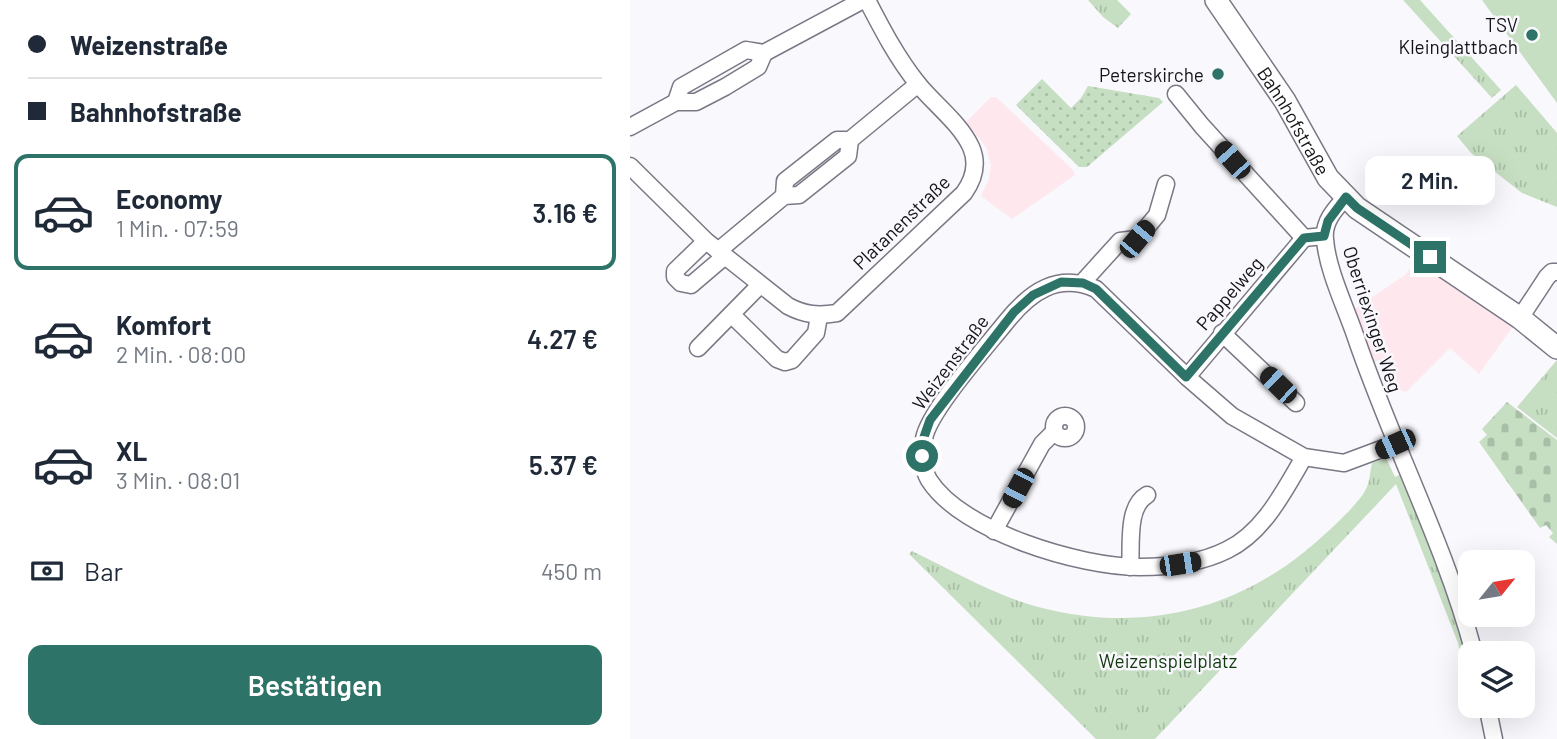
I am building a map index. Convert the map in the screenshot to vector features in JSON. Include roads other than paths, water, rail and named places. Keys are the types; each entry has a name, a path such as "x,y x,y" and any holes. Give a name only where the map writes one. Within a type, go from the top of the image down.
{"main road":[{"name":"Bahnhofstraße","path":"1219,1 1285,101 1328,178 1346,197 1374,220 1520,318 1557,348"}],"street":[{"path":"630,127 676,102 696,102 725,87 758,68 764,52 865,0"},
{"name":"Platanenstraße","path":"819,316 836,313 964,193 972,179 974,162 971,147 918,83 865,0"},
{"path":"717,249 783,196 785,181 837,140 850,140 918,83"},
{"path":"1176,94 1304,238 1324,236"},
{"path":"630,166 717,249 760,285 801,313 819,316 816,333 792,360 785,362 777,359 732,315"},
{"path":"1166,184 1157,215 1137,239 1121,241 1083,283 1096,289 1186,377 1232,416 1304,457 1344,463 1395,444"},
{"name":"Oberriexinger Weg","path":"1346,197 1328,221 1324,236 1331,265 1395,444 1449,574 1470,641"},
{"name":"Pappelweg","path":"1186,377 1304,238"},
{"path":"1520,318 1547,277 1552,272 1557,272"},
{"name":"Weizenstraße","path":"1083,283 1061,282 1033,295 1014,312 930,420 924,437 922,456 928,479 951,503 994,531 1044,550 1094,563 1160,567 1196,561 1229,549 1263,522 1304,457"},
{"path":"698,348 760,285"},
{"path":"1222,333 1296,403"},
{"path":"994,531 1042,444 1054,432"},
{"path":"1130,567 1134,510 1141,498 1147,495"},
{"path":"1490,718 1494,739"}],"place":[{"name":"TSV Kleinglattbach","path":"1532,35"},
{"name":"Peterskirche","path":"1218,74"}],"park label":[{"name":"Weizenspielplatz","path":"1168,660"}]}
